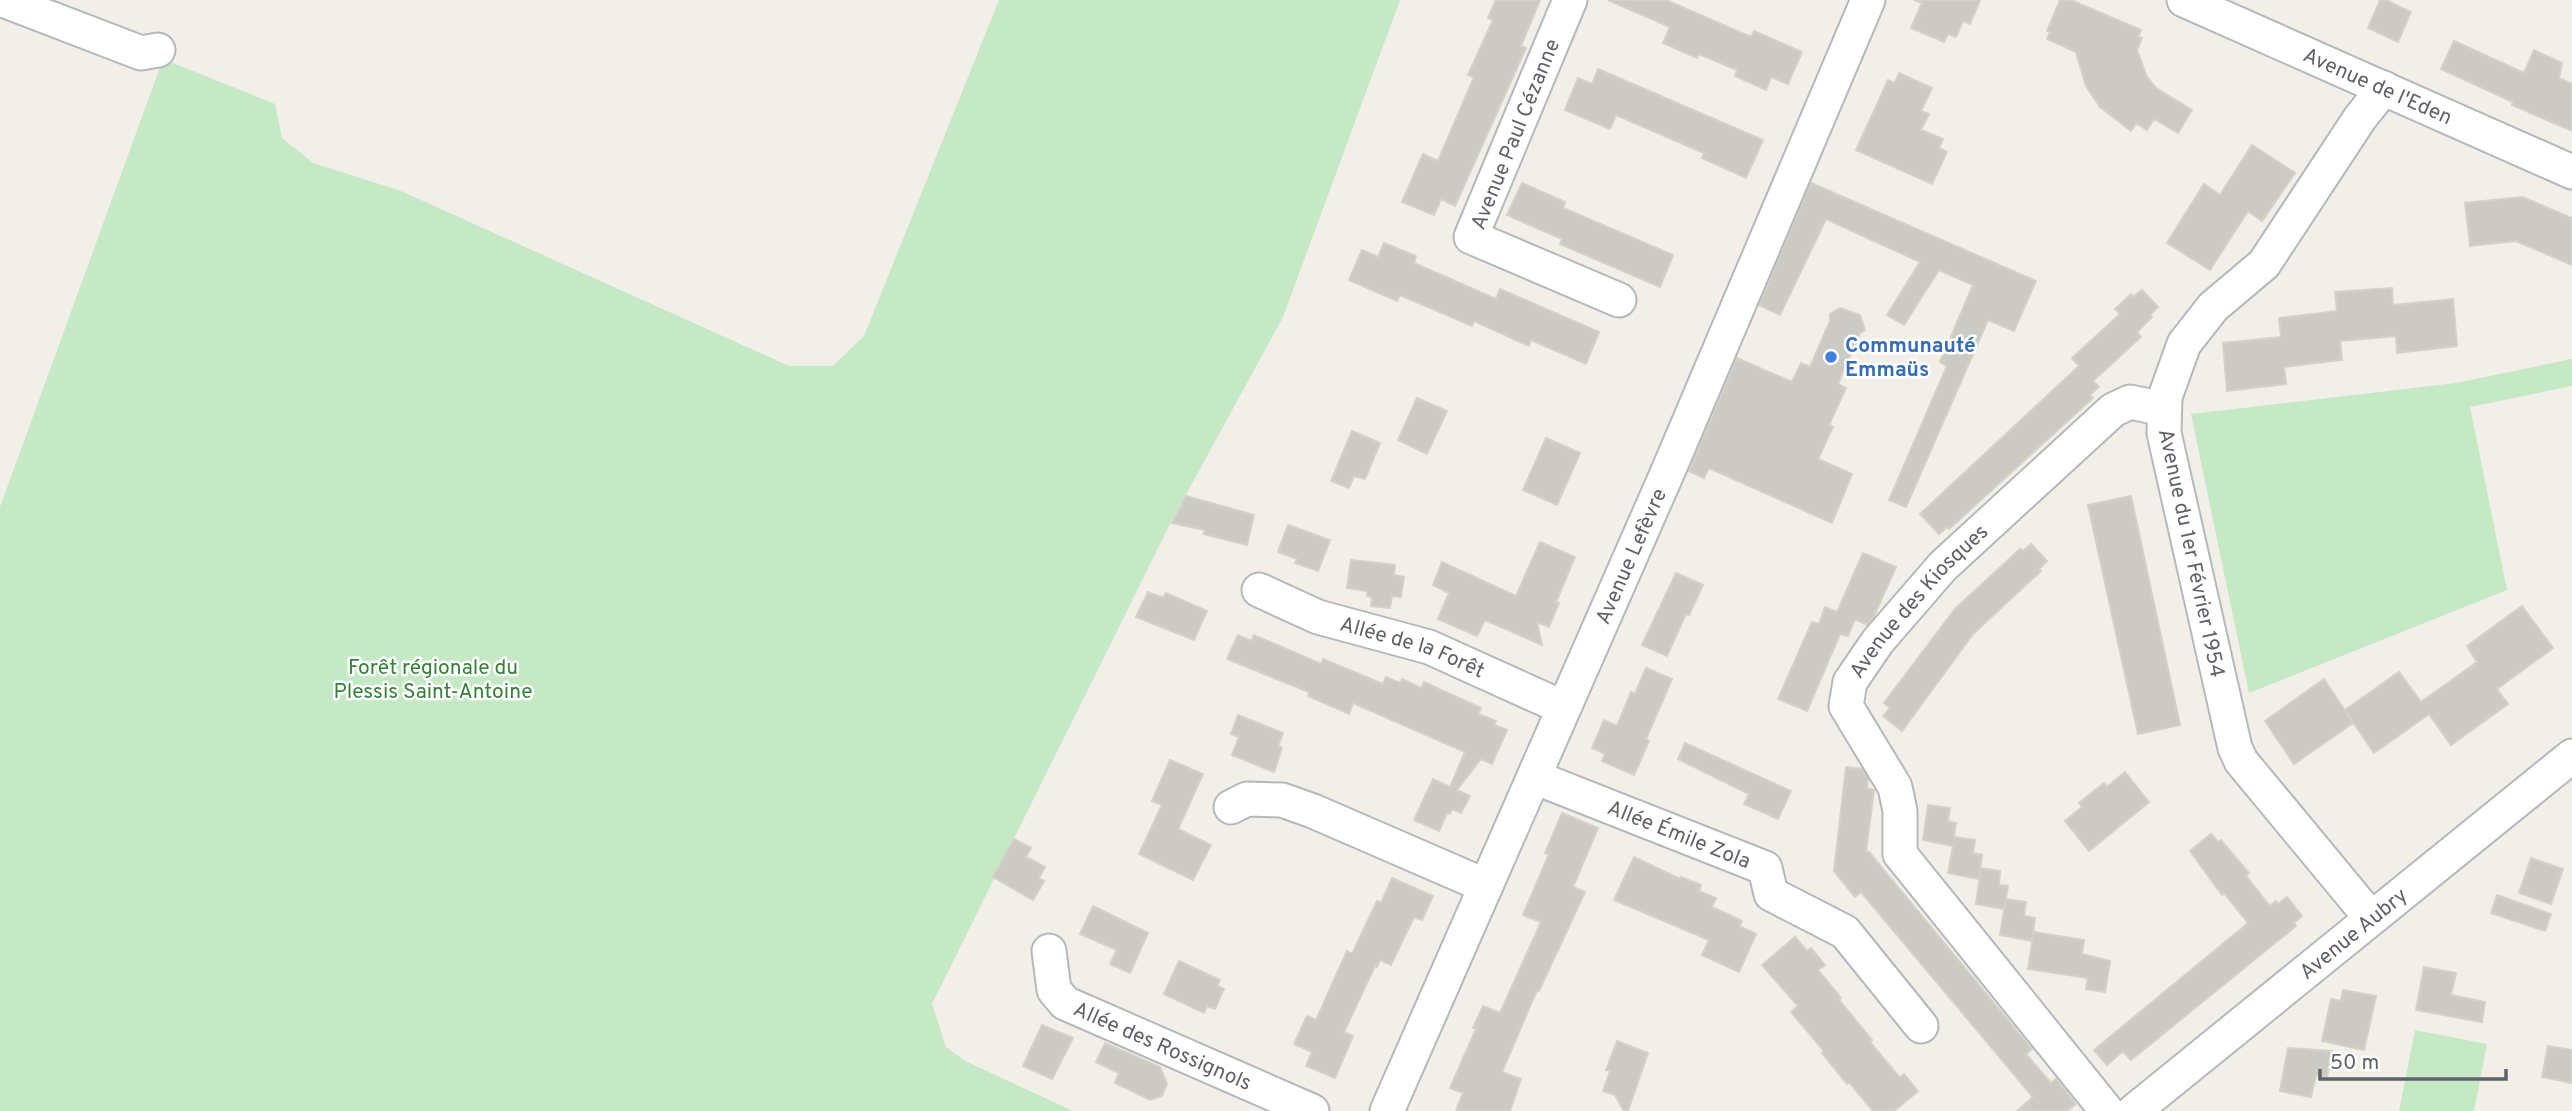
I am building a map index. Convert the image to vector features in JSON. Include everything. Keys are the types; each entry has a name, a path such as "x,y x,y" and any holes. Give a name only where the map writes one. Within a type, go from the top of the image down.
{"street":[{"path":"3,0 141,53 158,50"},
{"name":"Avenue Paul Cézanne","path":"1570,0 1471,237 1619,300"},
{"name":"Avenue Lefèvre","path":"1387,1111 1674,457 1868,0"},
{"name":"Avenue de l'Eden","path":"2184,0 2572,172"},
{"name":"Avenue du 1er Février 1954","path":"2371,918 2241,761 2235,748 2164,433 2164,410 2165,397 2184,344 2213,307 2264,264 2360,118 2385,88"},
{"name":"Avenue des Kiosques","path":"2107,1111 1900,854 1900,811 1895,787 1846,706 1850,682 1878,641 1943,566 2113,410 2130,402 2164,410"},
{"name":"Allée de la Forêt","path":"1259,590 1318,617 1429,647 1564,708"},
{"name":"Avenue Aubry","path":"2134,1111 2572,756"},
{"name":"Allée Émile Zola","path":"1534,777 1765,867 1771,894 1844,932 1921,1026"},
{"path":"1231,807 1248,799 1282,800 1486,886"},
{"name":"Allée des Rossignols","path":"1049,951 1054,990 1065,1003 1312,1111"}],"green space":[{"name":"Forêt régionale du Plessis Saint-Antoine","path":"999,0 1400,0 1283,317 1171,522 932,1004 946,1047 965,1061 1073,1111 0,1111 0,507 163,59 275,104 282,138 313,163 401,191 789,366 833,366 864,336"},
{"path":"2572,359 2572,386 2470,407 2507,590 2249,693 2191,414 2456,383"},
{"path":"2415,1030 2487,1044 2474,1111 2399,1111"}],"building":[{"path":"1496,0 1540,0 1521,46 1526,48 1455,206 1441,199 1434,215 1402,202 1423,154 1438,161 1474,77 1468,75 1493,20 1488,18"},
{"path":"1608,0 1666,0 1751,37 1754,31 1802,52 1788,84 1771,77 1766,90 1735,76 1737,70 1699,54 1697,58 1663,43 1670,27"},
{"path":"1914,0 1980,0 1970,24 1963,21 1956,37 1948,34 1944,42 1911,28 1922,3"},
{"path":"2060,0 2071,0 2141,30 2138,37 2142,38 2137,50 2147,77 2156,88 2192,110 2178,133 2154,119 2147,130 2136,123 2131,131 2100,107 2086,86 2076,52 2047,39 2050,32 2047,31"},
{"path":"2380,0 2386,0 2411,12 2398,42 2368,28"},
{"path":"2454,41 2524,73 2534,50 2562,63 2559,78 2572,84 2572,131 2512,105 2513,102 2441,69"},
{"path":"1598,69 1763,140 1746,178 1702,158 1704,153 1616,115 1610,129 1565,110 1578,78 1592,84"},
{"path":"1899,73 1932,88 1921,111 1929,114 1921,130 1943,139 1939,148 1947,152 1932,184 1856,150 1888,80 1895,83"},
{"path":"2252,145 2295,173 2262,221 2248,211 2210,270 2167,243 2204,184 2220,195"},
{"path":"1522,183 1565,202 1563,208 1673,255 1660,287 1560,244 1562,239 1507,215"},
{"path":"1811,183 2036,281 2014,331 1988,320 1906,507 1889,500 1947,366 1940,362 1973,285 1939,270 1904,325 1887,315 1920,262 1826,219 1780,315 1759,305"},
{"path":"2522,197 2572,218 2572,265 2516,241 2470,246 2465,203"},
{"path":"1384,243 1416,256 1414,263 1496,299 1500,289 1599,332 1586,364 1531,340 1529,346 1474,321 1472,326 1400,295 1397,301 1349,280 1362,250 1378,257"},
{"path":"2392,288 2393,305 2453,299 2457,346 2397,353 2396,336 2340,341 2342,360 2284,367 2286,384 2227,391 2223,343 2281,337 2279,318 2337,311 2335,292"},
{"path":"2142,290 2158,307 2137,332 2141,337 2093,381 2099,387 2090,395 2093,398 1949,529 1947,527 1939,534 1920,514 2079,366 2072,358 2120,314 2115,309 2131,294 2133,297"},
{"path":"1840,308 1860,315 1865,330 1860,333 1838,384 1846,388 1829,425 1833,427 1818,459 1852,474 1832,523 1709,468 1704,478 1689,471 1737,358 1792,382 1801,363 1810,367 1830,321 1830,314"},
{"path":"1417,398 1447,411 1427,454 1398,440"},
{"path":"1352,431 1380,443 1365,479 1354,476 1349,488 1331,481"},
{"path":"1546,438 1580,453 1557,505 1523,490"},
{"path":"1186,496 1254,515 1247,545 1204,534 1205,530 1172,523"},
{"path":"2131,496 2180,725 2138,734 2088,505"},
{"path":"1288,525 1330,540 1318,571 1295,563 1297,559 1278,552"},
{"path":"1540,542 1575,557 1556,602 1559,603 1549,627 1537,622 1542,645 1485,620 1477,636 1438,619 1449,593 1433,585 1442,562 1516,596"},
{"path":"2031,544 2047,561 2039,569 2041,571 1973,634 1902,731 1883,716 1890,708 1884,703 1955,609 2020,549 2023,551"},
{"path":"1863,553 1896,567 1874,616 1867,625 1855,619 1848,636 1840,634 1807,711 1778,699 1812,622 1819,624 1825,607 1837,612"},
{"path":"1351,560 1395,565 1394,575 1404,577 1401,597 1392,596 1390,608 1371,606 1372,597 1367,596 1367,591 1347,588"},
{"path":"1676,573 1703,585 1667,656 1642,645"},
{"path":"1148,592 1163,598 1166,593 1207,611 1194,640 1136,617"},
{"path":"2522,606 2553,648 2497,689 2508,704 2451,745 2429,714 2374,753 2345,710 2399,672 2421,702 2477,662 2467,646"},
{"path":"1238,635 1251,641 1254,635 1321,664 1323,659 1383,684 1386,677 1400,683 1402,679 1421,688 1424,682 1481,708 1478,714 1496,721 1494,725 1507,730 1492,764 1481,759 1457,790 1470,796 1461,813 1452,809 1450,814 1447,813 1439,831 1414,820 1433,779 1450,787 1465,752 1353,703 1349,714 1308,696 1309,692 1227,659"},
{"path":"1646,668 1672,679 1634,775 1602,761 1605,754 1592,748 1604,720 1617,726 1631,692 1635,694"},
{"path":"2324,679 2353,723 2294,764 2265,721"},
{"path":"1238,715 1283,733 1278,746 1282,748 1274,772 1232,755 1239,737 1231,734"},
{"path":"1685,743 1791,791 1778,819 1744,804 1749,794 1678,759"},
{"path":"1170,760 1203,774 1178,829 1211,845 1193,880 1139,854 1162,805 1152,801"},
{"path":"1846,767 1862,769 1868,779 1867,788 1874,790 1866,852 1869,852 2032,1049 2026,1054 2051,1083 2056,1079 2076,1104 2067,1111 2017,1111 2033,1097 1861,892 1855,897 1834,871"},
{"path":"2125,772 2149,802 2089,851 2065,821 2082,807 2079,803 2104,783 2107,787"},
{"path":"1928,805 1950,808 1948,821 1956,823 1954,837 1975,840 1973,853 1982,855 1979,879 1948,873 1953,846 1923,840"},
{"path":"1562,813 1598,828 1573,887 1585,892 1539,991 1537,990 1502,1072 1521,1079 1510,1111 1456,1111 1463,1093 1450,1088 1476,1029 1473,1028 1483,1006 1500,1013 1541,922 1523,915 1549,854 1545,853"},
{"path":"2211,834 2218,842 2221,840 2249,873 2246,876 2270,906 2287,897 2302,916 2294,923 2296,926 2131,1060 2123,1051 2107,1065 2094,1050 2248,923 2224,893 2222,895 2190,851"},
{"path":"1014,839 1031,848 1026,857 1045,867 1039,878 1044,881 1033,900 993,877"},
{"path":"1634,857 1680,879 1681,877 1701,885 1699,891 1716,898 1712,907 1742,921 1739,926 1756,934 1739,972 1702,955 1709,940 1614,900"},
{"path":"2531,858 2563,869 2551,904 2519,893"},
{"path":"1981,868 2000,871 1999,885 2008,886 2004,909 1976,904"},
{"path":"1392,878 1433,896 1422,920 1414,917 1391,965 1380,960 1377,967 1375,966 1344,1032 1353,1036 1335,1078 1306,1066 1312,1052 1294,1044 1307,1016 1316,1020 1347,951 1352,954 1377,901 1381,903"},
{"path":"2497,895 2551,914 2545,931 2491,913"},
{"path":"2006,899 2026,902 2024,916 2035,918 2032,941 2000,935"},
{"path":"1093,906 1148,933 1130,973 1110,964 1117,950 1080,934"},
{"path":"2034,932 2084,940 2082,954 2110,961 2105,992 2086,989 2088,978 2028,969"},
{"path":"1795,937 1807,951 1811,948 1825,965 1818,970 1872,1040 1870,1042 1900,1078 1904,1074 1918,1091 1894,1111 1873,1111 1849,1082 1847,1084 1822,1053 1824,1051 1791,1012 1798,1006 1762,965"},
{"path":"1179,961 1220,980 1217,986 1224,989 1215,1009 1207,1006 1204,1013 1164,994"},
{"path":"2424,967 2456,973 2451,995 2485,1002 2482,1022 2416,1010"},
{"path":"2343,990 2376,996 2364,1050 2322,1041 2331,999 2341,1001"},
{"path":"1042,1025 1073,1038 1052,1079 1023,1066"},
{"path":"1617,1041 1648,1053 1628,1111 1624,1111 1615,1095 1603,1091 1610,1071 1606,1070"},
{"path":"1105,1043 1160,1067 1167,1084 1162,1096 1150,1100 1115,1083 1119,1073 1096,1062"},
{"path":"2548,1046 2572,1050 2572,1083 2542,1077"},
{"path":"2288,1048 2332,1051 2327,1077 2316,1075 2311,1097 2280,1091"}],"place":[{"name":"Communauté Emmaüs","path":"1831,357"}]}
